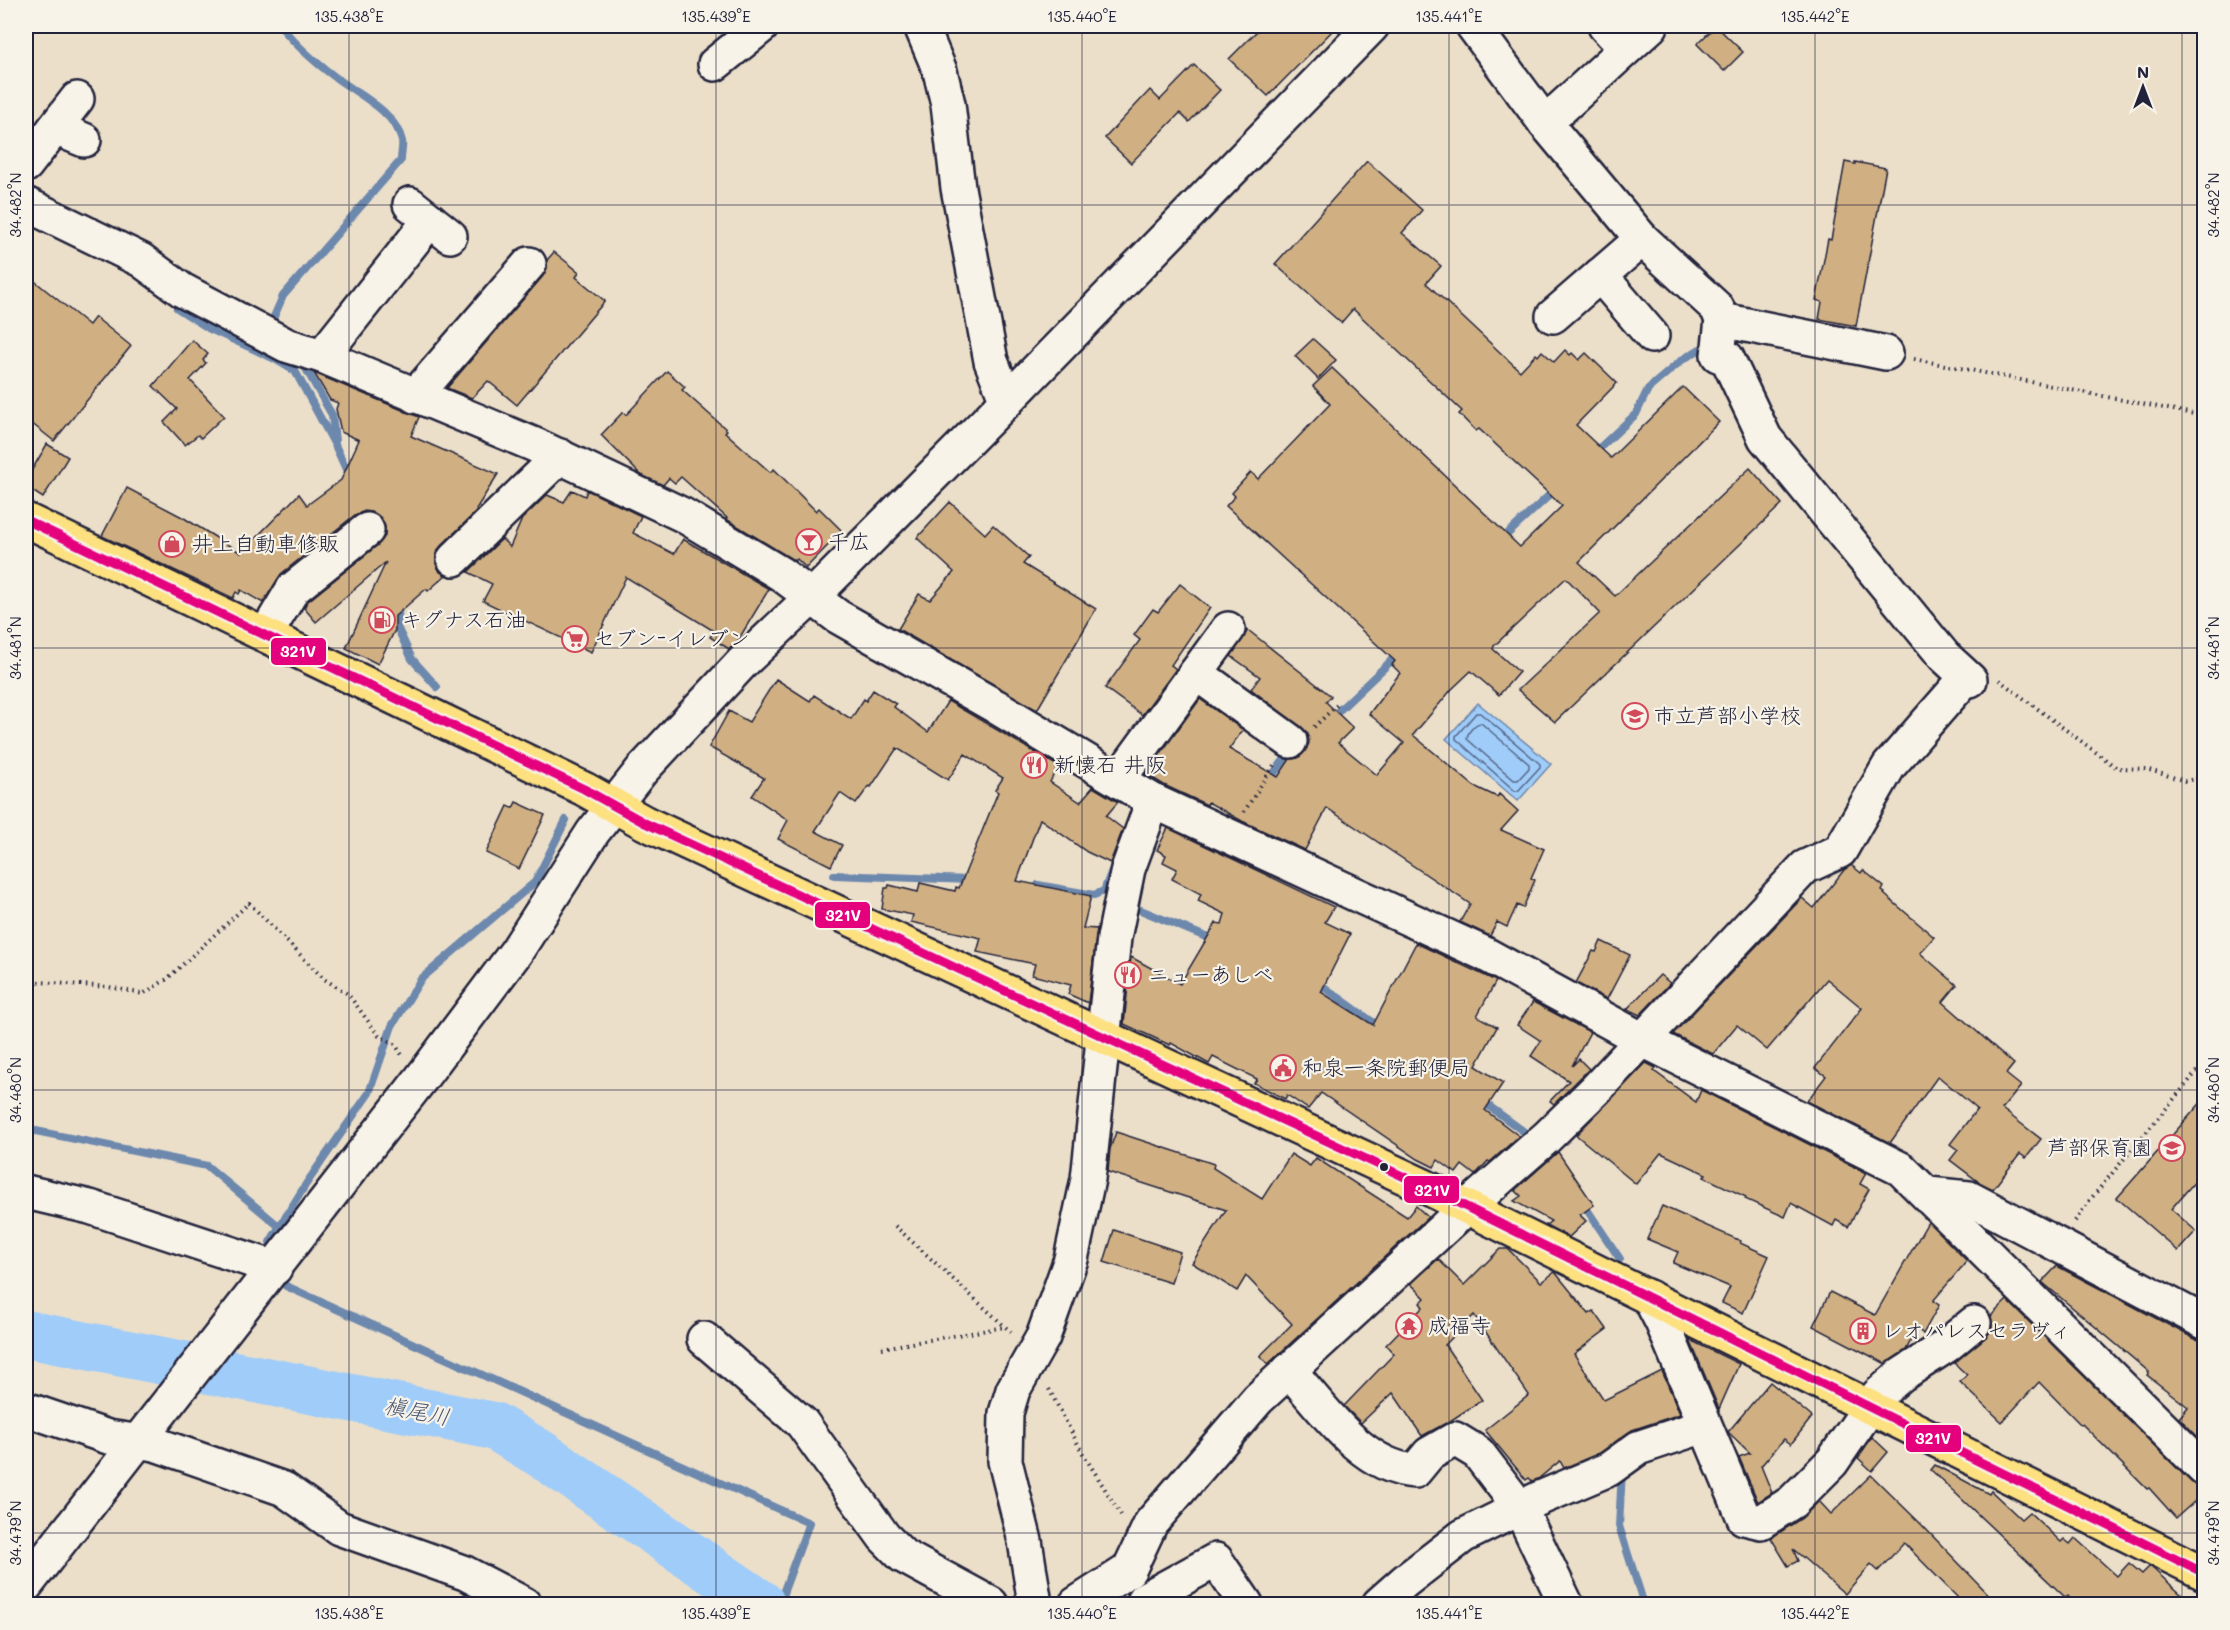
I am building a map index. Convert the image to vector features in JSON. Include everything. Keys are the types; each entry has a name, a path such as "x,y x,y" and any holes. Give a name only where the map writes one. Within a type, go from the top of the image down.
{"highway":[{"path":"26,520 584,789 656,828 1467,1207 2205,1574"}],"street":[{"path":"921,26 940,70 948,104 958,188 991,361 1007,401"},
{"path":"26,1585 267,1277 516,952 593,832 642,770 742,663 812,597 1007,401 1372,26"},
{"path":"1076,1605 1135,1558 1151,1523 1258,1399 1467,1207 1547,1137 1595,1090 1805,867 1840,851 1889,766 1965,683 1764,438 1727,358 1718,355 1722,320 1717,308 1642,239 1545,123 1473,26"},
{"path":"1545,123 1615,37 1651,26"},
{"path":"715,64 766,33"},
{"path":"26,165 70,134 77,99"},
{"path":"26,204 141,260 182,290 286,345 322,356 560,456 683,515 781,574 837,616 995,706 1153,801 1484,953 1641,1039 1901,1169 2205,1469"},
{"path":"322,356 380,301 430,220"},
{"path":"1553,316 1583,279 1642,239"},
{"path":"415,396 529,264"},
{"path":"1583,279 1652,336"},
{"path":"1722,320 1886,353"},
{"path":"454,559 560,456"},
{"path":"266,634 292,589 367,530"},
{"path":"1119,780 1228,629"},
{"path":"1196,673 1290,741"},
{"path":"1035,1605 1025,1541 1005,1461 1006,1413 1013,1390 1043,1337 1071,1259 1088,1179 1114,938 1128,869 1153,801"},
{"path":"26,1192 90,1207 267,1277"},
{"path":"1928,1194 1969,1198 2205,1322"},
{"path":"1649,1297 1662,1322 1744,1518 1761,1522 1792,1502 1832,1462 1878,1395 1901,1375 1946,1346 1974,1323"},
{"path":"704,1339 801,1423 884,1537 903,1556 990,1605"},
{"path":"1289,1370 1350,1439 1372,1457 1401,1470 1414,1471 1429,1454 1455,1439 1478,1453 1520,1508 1566,1605"},
{"path":"26,1409 108,1437 141,1438 284,1489 339,1528 465,1573 524,1605"},
{"path":"1379,1605 1405,1581 1463,1536 1609,1469 1638,1448 1704,1426"},
{"path":"1135,1558 1146,1602 1216,1560 1246,1605"}],"path":[{"path":"1886,353 2205,416"},
{"path":"1965,683 1986,672 2117,768 2146,769 2185,781 2205,777"},
{"path":"26,981 109,987 143,994 167,979 249,903 324,980 348,994 379,1036 395,1044"},
{"path":"2060,1244 2089,1201 2205,1063"},
{"path":"882,1348 1006,1327 895,1226"},
{"path":"1032,1357 1135,1558"}],"water":[{"path":"1478,703 1551,764 1518,801 1446,739"}],"building":[{"path":"1262,26 1337,26 1268,96 1229,59"},
{"path":"1716,26 1743,52 1724,71 1697,44"},
{"path":"1194,65 1220,90 1189,122 1180,113 1131,163 1105,138 1150,90 1160,100"},
{"path":"1367,161 1422,210 1402,233 1441,266 1426,283 1520,371 1536,354 1538,356 1542,351 1554,362 1565,350 1579,360 1586,353 1617,383 1576,425 1611,458 1683,387 1719,422 1579,562 1615,596 1750,468 1782,504 1555,722 1518,690 1600,613 1566,578 1494,646 1493,649 1519,672 1499,695 1471,671 1452,689 1413,735 1474,786 1497,797 1499,794 1518,811 1501,830 1544,849 1531,878 1535,880 1523,908 1517,905 1507,927 1497,922 1490,936 1460,922 1470,904 1327,808 1305,850 1242,821 1208,802 1207,805 1164,785 1146,774 1200,699 1243,730 1229,749 1278,777 1290,759 1298,758 1305,751 1309,743 1308,733 1251,689 1260,677 1231,656 1248,630 1331,696 1326,702 1353,728 1338,743 1377,775 1404,743 1369,714 1400,673 1392,665 1395,661 1226,506 1235,496 1232,493 1251,472 1258,479 1330,404 1313,386 1332,368 1520,547 1562,506 1479,429 1476,431 1459,414 1462,411 1353,309 1341,323 1275,264"},
{"path":"1845,162 1886,168 1856,326 1819,319 1822,302 1816,300 1828,239 1831,240"},
{"path":"554,252 579,272 576,277 605,301 517,405 488,381 472,398 447,388 543,276 547,268 547,260"},
{"path":"26,274 89,325 95,317 131,346 54,441 26,419"},
{"path":"1313,339 1336,360 1318,379 1295,356"},
{"path":"192,340 208,354 203,360 206,363 190,380 224,416 201,438 198,435 185,445 164,422 177,409 153,386"},
{"path":"667,371 685,387 682,390 727,430 725,432 770,472 774,469 816,511 819,508 842,531 806,568 797,559 795,561 726,519 681,477 675,483 669,478 663,485 641,475 601,435 623,412 626,415"},
{"path":"314,373 419,417 411,436 498,474 476,509 477,511 436,553 436,564 440,572 446,575 395,616 395,630 378,664 346,648 386,562 316,622 304,608 307,602 379,544 385,536 385,527 381,518 374,513 365,511 355,515 281,574 263,603 241,590 239,594 236,592 233,598 102,536 127,488 184,518 241,553 299,494 307,505 341,480 359,440 341,432 336,409 338,403 330,400"},
{"path":"47,444 68,457 43,498 26,487 26,480"},
{"path":"572,490 585,496 587,490 641,516 633,533 674,554 683,539 769,589 737,642 729,649 710,637 714,631 626,577 591,652 483,601 492,584 468,572 502,539 510,547 522,519 547,495 564,502"},
{"path":"950,502 985,534 993,525 1029,557 1023,564 1096,609 1037,710 898,629 919,594 930,600 954,572 917,538"},
{"path":"1180,584 1210,608 1171,665 1176,669 1142,715 1105,688 1140,640 1134,635 1153,609 1158,612"},
{"path":"776,679 810,701 814,695 851,719 873,690 896,704 894,707 928,732 948,701 1058,766 1050,782 1080,802 1093,787 1118,802 1106,816 1123,829 1110,863 1087,852 1040,819 1017,881 1091,896 1083,928 1097,929 1088,1003 1068,994 1071,985 1032,975 1035,964 977,952 981,938 911,922 913,915 882,909 885,888 889,885 918,892 920,883 955,891 956,887 959,888 998,792 995,790 1003,778 965,754 948,780 897,748 871,787 869,786 856,804 840,793 815,831 842,845 831,866 778,839 788,820 752,796 764,778 709,747 729,711 749,722"},
{"path":"516,802 545,815 519,869 486,853 508,806 513,808"},
{"path":"1168,828 1334,907 1325,922 1350,934 1321,992 1373,1025 1416,943 1496,981 1477,1016 1497,1027 1476,1066 1503,1083 1485,1110 1519,1136 1490,1162 1488,1161 1475,1175 1462,1165 1456,1173 1438,1160 1434,1167 1418,1159 1321,1093 1308,1109 1287,1095 1285,1099 1254,1083 1257,1079 1213,1057 1209,1064 1171,1043 1170,1045 1124,1024 1131,957 1180,984 1216,923 1222,924 1225,914 1198,901 1201,894 1172,879 1177,869 1163,862 1166,855 1157,850"},
{"path":"1851,865 1861,873 1863,870 1884,887 1882,891 1884,894 1934,937 1920,953 1957,985 1943,1002 2014,1064 2006,1074 2021,1086 2002,1109 2041,1139 2026,1158 2020,1154 1993,1189 1979,1182 1950,1160 1958,1150 1950,1144 1977,1109 1938,1076 1890,1143 1807,1101 1826,1076 1815,1068 1862,1008 1827,979 1767,1050 1737,1025 1713,1054 1673,1034 1802,898 1814,908 1844,870"},
{"path":"1601,941 1630,955 1607,999 1576,983"},
{"path":"1660,975 1670,983 1640,1015 1627,1009"},
{"path":"1533,1002 1590,1032 1572,1066 1579,1059 1589,1069 1554,1104 1550,1101 1569,1081 1531,1056 1541,1041 1517,1025"},
{"path":"1646,1063 1656,1068 1654,1071 1696,1102 1701,1090 1866,1173 1860,1184 1869,1189 1848,1227 1836,1220 1833,1226 1791,1203 1785,1217 1745,1199 1746,1197 1704,1177 1706,1174 1661,1153 1636,1184 1576,1135"},
{"path":"2205,1098 2205,1170 2171,1209 2196,1231 2178,1251 2117,1198"},
{"path":"1116,1132 1214,1164 1213,1168 1262,1199 1291,1154 1310,1166 1316,1158 1407,1217 1416,1206 1428,1217 1268,1364 1260,1356 1292,1324 1246,1276 1237,1291 1192,1263 1226,1210 1108,1172 1110,1149"},
{"path":"1558,1152 1594,1205 1580,1215 1586,1221 1569,1237 1546,1225 1551,1221 1514,1201 1521,1196 1515,1190"},
{"path":"1662,1206 1769,1256 1743,1313 1722,1303 1730,1287 1673,1263 1678,1252 1647,1239"},
{"path":"1928,1222 1967,1261 1933,1301 1939,1305 1923,1334 1917,1328 1906,1350 1886,1364 1813,1326 1830,1292 1875,1315"},
{"path":"1114,1230 1180,1252 1171,1283 1104,1262"},
{"path":"1500,1249 1508,1249 1541,1282 1555,1272 1589,1314 1594,1311 1607,1329 1574,1354 1604,1400 1662,1371 1680,1414 1632,1430 1600,1453 1564,1468 1560,1461 1538,1479 1526,1480 1485,1430 1529,1395 1474,1315 1445,1345 1482,1400 1422,1436 1393,1393 1361,1423 1344,1406 1394,1354 1386,1345 1423,1307 1420,1303 1425,1298 1411,1284 1438,1259 1464,1285"},
{"path":"2057,1266 2195,1339 2205,1341 2205,1432 2199,1438 2179,1418 2188,1407 2147,1375 2149,1372 2042,1282"},
{"path":"2007,1300 2191,1482 2199,1487 2205,1487 2205,1492 2176,1518 2149,1488 2147,1489 2039,1382 2002,1422 1960,1382 1967,1375 1954,1363 1986,1337 1992,1329 1991,1316"},
{"path":"1690,1340 1739,1364 1719,1409"},
{"path":"1770,1382 1812,1417 1791,1444 1784,1439 1761,1466 1772,1493 1758,1502 1739,1457 1750,1453 1728,1432"},
{"path":"1872,1437 1888,1452 1872,1471 1858,1458"},
{"path":"1935,1465 1989,1494 1991,1491 2021,1519 2029,1512 2061,1542 2064,1539 2070,1544 2075,1538 2117,1576 2129,1563 2142,1574 2151,1567 2193,1605 2076,1605 1931,1470"},
{"path":"1871,1475 1999,1605 1965,1605 1904,1543 1878,1571 1871,1564 1845,1594 1793,1549 1798,1561 1788,1566 1771,1538 1802,1518 1819,1501 1831,1514"}],"waterway":[{"path":"278,327 273,319 283,296 401,160 402,146 398,130 384,112 313,60 281,26"},
{"path":"177,308 208,328 273,358 295,371 350,478"},
{"path":"1592,455 1636,414 1648,389 1682,360 1700,349 1711,347"},
{"path":"305,367 332,415 335,441"},
{"path":"1500,541 1557,488"},
{"path":"399,605 397,627 412,659 437,687"},
{"path":"1329,720 1390,662 1398,650"},
{"path":"1266,783 1292,750 1315,733"},
{"path":"272,1248 270,1242 306,1184 369,1093 392,1026 421,979 535,882 566,820"},
{"path":"1038,885 1094,895 1104,891 1114,865"},
{"path":"834,875 971,880"},
{"path":"1131,906 1218,942"},
{"path":"1315,984 1324,987 1381,1028"},
{"path":"1479,1099 1534,1139"},
{"path":"26,1129 207,1166 280,1227"},
{"path":"1582,1202 1620,1259"},
{"path":"286,1286 809,1523 779,1604"},
{"name":"槇尾川","path":"26,1334 494,1426 541,1454 761,1604"},
{"path":"1622,1471 1619,1526 1642,1604"}],"transit line":[{"name":"321V","path":"26,520 584,789 645,823 1426,1187 2204,1573"}],"place":[{"name":"千広","path":"809,542"},
{"name":"井上自動車修販","path":"172,544"},
{"name":"キグナス石油","path":"382,620"},
{"name":"セブン-イレブン","path":"575,639"},
{"name":"市立芦部小学校","path":"1635,716"},
{"name":"新懐石 井阪","path":"1034,765"},
{"name":"ニューあしべ","path":"1128,975"},
{"name":"和泉一条院郵便局","path":"1283,1068"},
{"name":"芦部保育園","path":"2172,1148"},
{"name":"成福寺","path":"1409,1326"},
{"name":"レオパレスセラヴィ","path":"1863,1331"}]}
